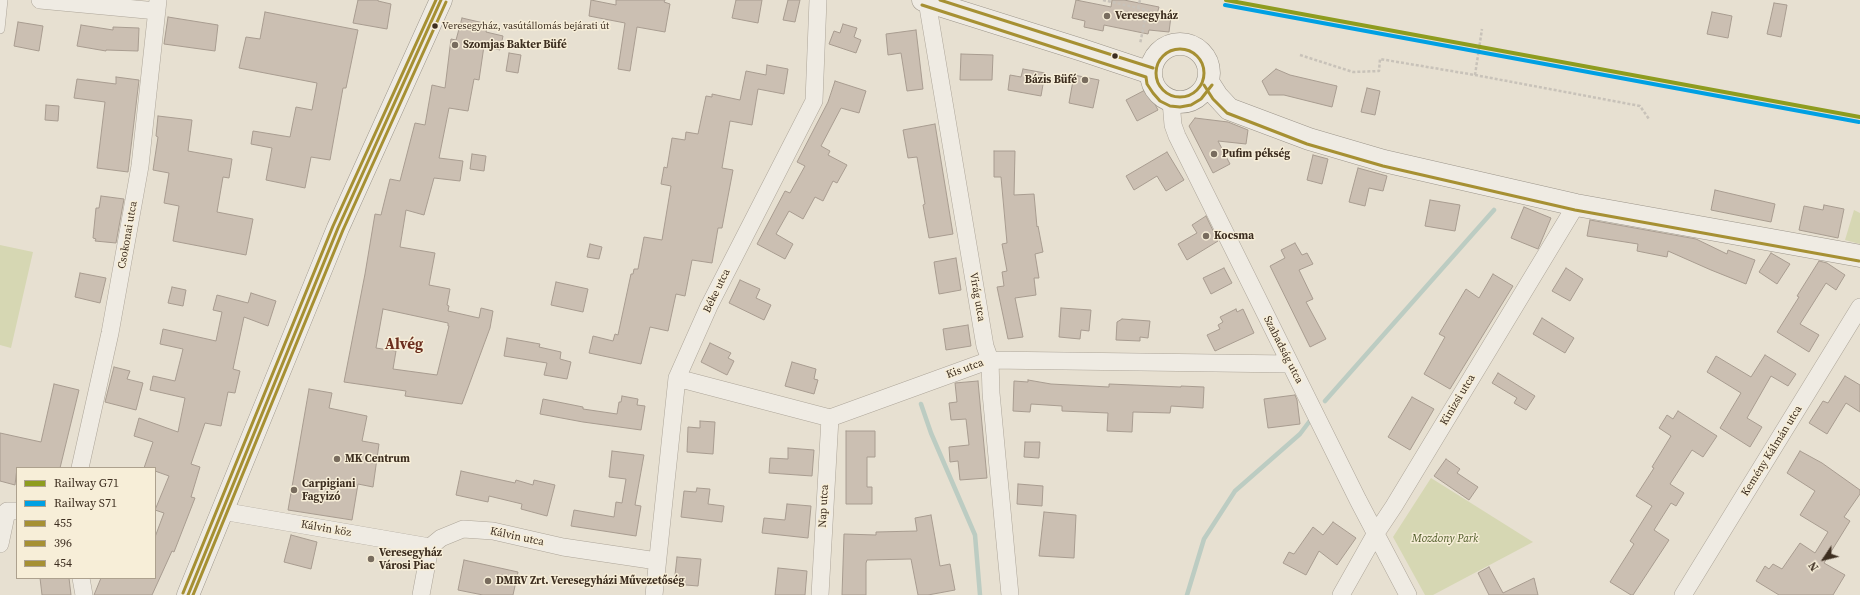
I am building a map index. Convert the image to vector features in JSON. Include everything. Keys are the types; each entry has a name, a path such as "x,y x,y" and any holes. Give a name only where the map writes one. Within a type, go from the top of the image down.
{"street":[{"path":"40,0 158,6"},
{"path":"188,595 338,228 441,0"},
{"name":"Béke utca","path":"654,595 677,378 709,306 814,100 818,0"},
{"path":"925,1 1151,73"},
{"name":"Virág utca","path":"925,1 985,346 990,360 991,393 1010,595"},
{"name":"Csokonai utca","path":"80,467 110,333 140,166 158,6"},
{"path":"1174,44 1184,44 1194,47 1202,53 1207,62 1209,72 1208,82 1197,96 1185,101 1171,101 1163,97 1156,90 1152,82 1152,63 1157,55 1165,48 1174,44"},
{"path":"1208,82 1217,96 1229,109 1309,139 1384,161 1576,205 1860,256"},
{"name":"Szabadság utca","path":"1171,101 1173,125 1177,136 1290,364 1408,595"},
{"name":"Kinizsi utca","path":"1341,595 1376,533 1398,500 1576,205"},
{"name":"Kemény Kálmán utca","path":"1683,595 1860,307"},
{"name":"Kis utca","path":"830,418 990,360 1290,364"},
{"path":"677,378 830,418"},
{"name":"Nap utca","path":"820,595 830,418"},
{"path":"0,544 8,509"},
{"name":"Kálvin köz","path":"222,512 430,547"},
{"name":"Kálvin utca","path":"430,547 441,538 463,529 493,531 563,547 657,561"},
{"path":"421,595 430,547"},
{"path":"81,579 84,595"}],"lane":[{"path":"0,29 2,0"}],"path":[{"path":"1103,0 1148,10 1140,44"},
{"path":"1138,8 1140,0"},
{"path":"1475,75 1482,29"},
{"path":"1300,55 1353,72 1379,71 1380,59 1475,75 1640,106 1649,119"}],"green space":[{"path":"1854,210 1860,213 1860,244 1845,240"},
{"path":"0,245 33,252 11,348 0,345"},
{"name":"Mozdony Park","path":"1431,478 1533,542 1433,595 1425,595 1393,537"}],"building":[{"path":"358,0 378,0 391,4 387,29 353,23"},
{"path":"591,0 616,5 616,0 665,0 664,2 670,4 665,32 637,27 630,71 618,69 625,23 589,16"},
{"path":"736,0 762,0 758,23 732,18"},
{"path":"788,0 800,0 795,22 783,20"},
{"name":"Veresegyház","path":"1076,0 1111,7 1112,0 1124,0 1159,7 1157,14 1171,16 1169,32 1149,30 1148,34 1104,25 1103,31 1084,27 1085,21 1072,18"},
{"path":"1774,3 1787,5 1781,37 1767,34"},
{"path":"265,12 358,30 346,88 343,88 330,160 311,157 305,188 266,180 272,148 251,144 253,131 290,137 296,107 312,110 317,83 239,68 246,37 260,39"},
{"path":"1712,12 1732,16 1728,38 1707,34"},
{"path":"168,17 218,25 215,51 164,44"},
{"path":"462,18 488,24 486,32 503,36 500,50 484,46 479,80 474,79 468,111 449,108 439,158 463,161 460,181 434,178 424,215 406,210 400,247 435,253 429,285 450,289 447,305 449,306 448,311 479,318 481,308 493,311 490,328 462,404 405,396 406,391 344,382 375,214 381,215 390,179 400,181 415,123 425,125 432,85 445,88 451,39 456,40","holes":["383,309 448,323 449,326 437,375 393,369 396,351 376,348"]},
{"path":"18,22 43,26 39,51 14,46"},
{"path":"843,24 857,28 854,37 861,40 856,53 829,44 834,31 840,33"},
{"path":"81,25 113,30 113,27 139,28 138,51 106,51 77,46"},
{"path":"916,30 923,89 907,91 901,53 888,55 886,34"},
{"path":"509,53 521,55 518,73 506,71"},
{"path":"961,54 993,55 992,80 960,80"},
{"path":"767,65 788,69 784,94 758,89 752,125 730,121 722,168 733,170 722,228 718,228 712,263 692,260 685,296 676,294 668,331 650,327 641,364 589,353 593,336 613,341 615,334 618,335 631,274 633,274 634,269 638,269 644,237 662,240 671,186 661,184 664,167 667,168 672,138 685,140 686,132 698,134 706,96 712,97 712,94 740,100 746,71 766,75"},
{"path":"1023,69 1045,73 1041,96 1008,90 1010,75 1021,77"},
{"path":"1276,69 1290,75 1337,86 1332,107 1284,95 1269,95 1262,81"},
{"path":"1074,75 1099,80 1093,108 1069,103"},
{"path":"116,77 139,80 128,172 97,168 105,102 74,98 77,79 116,84"},
{"path":"835,81 866,91 859,113 841,108 821,146 830,151 828,155 847,165 837,183 833,181 823,201 815,197 803,219 789,211 776,234 793,244 785,259 757,244 785,191 790,193 805,166 797,162 828,102"},
{"path":"1367,88 1380,91 1375,115 1361,112"},
{"path":"1147,89 1158,110 1137,121 1126,100"},
{"path":"46,105 59,106 58,121 45,120"},
{"path":"158,116 192,120 188,151 232,159 229,178 223,177 217,212 253,219 246,255 173,241 179,206 164,203 169,173 153,170 158,137 156,136"},
{"name":"Pufim pékség","path":"1195,118 1228,122 1248,130 1246,144 1218,141 1230,164 1213,173 1189,126"},
{"path":"935,124 953,234 929,238 917,157 908,158 903,130"},
{"path":"994,151 1015,151 1014,195 1034,194 1037,227 1038,226 1043,252 1035,254 1039,278 1034,278 1036,295 1015,298 1023,337 1008,339 997,287 1004,286 1002,272 1007,271 1002,244 1007,243 1001,177 994,177"},
{"path":"1167,152 1184,180 1166,191 1157,176 1134,190 1126,176"},
{"path":"472,154 486,156 484,171 470,169"},
{"path":"1313,155 1328,159 1322,184 1307,180"},
{"path":"1358,168 1387,176 1383,191 1369,188 1365,206 1349,202"},
{"path":"1715,190 1775,204 1771,222 1711,210"},
{"path":"101,196 124,199 116,243 95,241 96,239 93,238 96,208 99,208"},
{"path":"1430,200 1460,205 1455,231 1425,226"},
{"path":"1824,205 1844,209 1838,238 1799,230 1804,206 1823,210"},
{"path":"1524,207 1551,218 1538,249 1511,238"},
{"name":"Kocsma","path":"1206,216 1218,241 1187,260 1178,244 1197,233 1192,225"},
{"path":"1590,220 1696,239 1727,254 1728,250 1755,260 1746,284 1668,251 1667,257 1637,251 1638,244 1587,236"},
{"path":"1295,243 1302,255 1307,253 1313,264 1299,270 1313,299 1306,302 1326,339 1310,347 1270,266 1285,258 1281,250"},
{"path":"590,244 602,247 599,259 587,257"},
{"path":"1771,253 1790,264 1777,284 1759,272"},
{"path":"956,258 961,290 939,294 934,262"},
{"path":"1819,261 1827,263 1845,275 1836,290 1826,283 1800,324 1819,335 1809,352 1777,332"},
{"path":"1224,268 1232,283 1211,294 1203,278"},
{"path":"1566,268 1583,279 1570,301 1552,291"},
{"path":"80,273 106,278 100,303 75,297"},
{"path":"1493,274 1513,286 1450,389 1424,374 1445,337 1439,334 1466,289 1479,298"},
{"path":"740,280 760,289 756,298 771,305 764,320 729,303"},
{"path":"556,282 588,289 583,312 551,305"},
{"path":"172,287 186,290 183,306 168,303"},
{"path":"251,293 276,301 268,326 244,317 233,369 240,371 235,393 228,392 221,426 205,423 191,464 200,467 191,497 195,498 174,552 172,551 152,595 94,595 101,579 156,579 156,534 164,513 156,510 156,508 169,476 156,471 156,467 144,467 153,442 134,436 139,418 178,432 185,398 150,390 153,376 175,381 183,349 160,344 163,329 216,341 222,312 213,310 217,295 248,303"},
{"path":"1061,308 1091,310 1089,331 1081,330 1080,339 1059,337"},
{"path":"1236,309 1237,312 1243,309 1254,333 1215,351 1207,335 1220,329 1218,325 1223,322 1220,317"},
{"path":"1542,318 1574,338 1565,353 1533,334"},
{"path":"1122,319 1150,321 1148,338 1140,337 1140,341 1116,340 1117,322"},
{"path":"968,325 971,346 946,350 943,329"},
{"path":"507,338 540,344 539,347 561,352 560,359 571,362 567,379 544,375 547,363 504,356"},
{"path":"710,343 731,353 728,358 734,361 727,375 701,362"},
{"path":"1765,355 1796,374 1788,386 1771,376 1747,418 1762,427 1750,447 1720,428 1741,393 1707,372 1716,356 1751,377"},
{"path":"792,362 816,369 814,379 818,380 814,394 785,386"},
{"path":"114,367 130,371 127,379 143,383 136,410 105,402"},
{"path":"1498,373 1535,396 1526,410 1514,403 1517,398 1492,383"},
{"path":"1845,376 1860,385 1860,412 1846,403 1827,434 1809,423 1823,401 1828,403"},
{"path":"1028,380 1051,384 1109,387 1109,384 1204,387 1203,408 1171,406 1170,413 1133,412 1132,432 1107,431 1108,413 1062,411 1062,406 1031,404 1030,412 1013,411 1014,381 1028,382"},
{"path":"978,381 987,478 960,480 958,461 950,462 949,447 969,445 966,419 951,420 949,403 957,402 955,383"},
{"path":"54,384 79,390 60,467 16,467 15,485 0,481 0,433 41,442"},
{"path":"309,389 332,393 329,408 367,416 362,441 379,444 373,487 358,484 352,520 288,510"},
{"path":"1295,395 1300,424 1268,428 1264,399"},
{"path":"622,396 638,399 637,405 645,406 641,430 540,414 543,399 583,407 583,409 617,414 619,402 621,402"},
{"path":"1412,397 1434,409 1410,450 1388,437"},
{"path":"1678,411 1717,436 1703,457 1692,450 1670,484 1684,493 1676,506 1671,503 1654,530 1669,540 1633,595 1631,595 1610,582 1634,544 1630,541 1652,506 1636,496 1654,468 1652,467 1671,436 1659,428 1667,415 1673,419"},
{"path":"700,421 715,422 713,454 687,452 688,427 700,428"},
{"path":"846,431 875,431 875,457 867,457 867,487 872,487 872,504 846,504"},
{"path":"1025,442 1040,442 1039,458 1024,457"},
{"path":"788,448 814,450 812,476 769,473 770,458 788,459"},
{"path":"612,451 644,455 635,505 641,506 636,536 571,526 574,510 614,517 616,502 622,503 626,479 609,477"},
{"path":"1800,451 1822,463 1860,490 1860,494 1844,517 1850,521 1824,563 1845,575 1833,595 1779,595 1756,581 1765,566 1769,569 1773,564 1782,569 1800,543 1815,553 1828,532 1800,515 1815,491 1787,473"},
{"path":"1446,459 1460,469 1457,473 1478,487 1469,500 1434,476"},
{"path":"461,471 515,483 516,480 533,485 534,480 555,485 547,516 521,509 522,504 489,496 488,502 456,495"},
{"path":"1018,484 1043,486 1042,506 1017,504"},
{"path":"697,488 710,489 708,504 724,506 722,522 681,517 684,491 696,492"},
{"path":"787,504 811,506 808,538 762,533 764,518 785,520"},
{"path":"1044,512 1076,515 1074,558 1039,556"},
{"path":"931,515 940,566 950,564 955,590 928,595 918,595 911,559 867,560 866,595 842,595 844,534 876,535 876,532 917,531 915,518"},
{"path":"1333,522 1356,538 1337,565 1319,551 1306,575 1283,563 1289,552 1294,554 1313,527 1323,535"},
{"path":"291,535 317,542 311,569 284,562"},
{"path":"677,557 701,559 698,586 674,584"},
{"name":"DMRV Zrt. Veresegyházi Művezetőség","path":"464,560 518,572 513,595 483,595 458,590"},
{"path":"1489,567 1503,593 1534,578 1538,595 1489,595 1478,573"},
{"path":"778,568 807,571 805,595 775,595"},
{"path":"40,579 69,579 71,595 42,595"}],"waterway":[{"path":"1325,401 1494,210"},
{"path":"921,404 931,433 975,535 980,595"},
{"path":"1187,595 1204,539 1235,491 1300,434 1312,418"}],"rail line":[{"name":"G71","path":"1226,0 1860,117"},
{"name":"S71","path":"1225,5 1859,122"}],"transit line":[{"name":"454","path":"183,593 333,226 436,0"},
{"name":"455","path":"188,595 338,228 441,0"},
{"name":"454","path":"940,0 1153,68"},
{"name":"396","path":"193,595 343,230 446,2"},
{"name":"396","path":"922,5 1146,77 1147,84 1153,93 1160,101 1170,106 1180,107 1191,105 1201,99 1212,85"},
{"name":"454","path":"1180,49 1189,51 1197,56 1202,64 1204,73 1202,82 1197,90 1189,95 1180,97 1171,95 1163,90 1158,82 1156,73 1158,64 1163,56 1171,51 1180,49"},
{"name":"396","path":"1204,85 1213,99 1227,113 1307,144 1383,166 1575,210 1859,261"}],"place":[{"name":"Veresegyház","path":"1107,16"},
{"name":"Veresegyház, vasútállomás bejárati út","path":"435,26"},
{"name":"Szomjas Bakter Büfé","path":"455,45"},
{"name":"Bázis Büfé","path":"1085,80"},
{"name":"Pufim pékség","path":"1214,154"},
{"name":"Kocsma","path":"1206,236"},
{"name":"MK Centrum","path":"337,459"},
{"name":"Carpigiani Fagyizó","path":"294,490"},
{"name":"Veresegyház Városi Piac","path":"371,559"},
{"name":"DMRV Zrt. Veresegyházi Művezetőség","path":"488,581"}],"district":[{"name":"Alvég","path":"404,345"}]}
